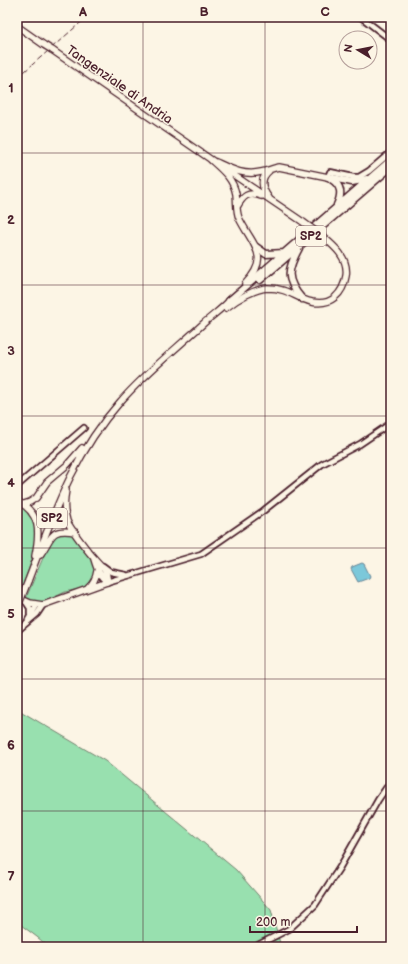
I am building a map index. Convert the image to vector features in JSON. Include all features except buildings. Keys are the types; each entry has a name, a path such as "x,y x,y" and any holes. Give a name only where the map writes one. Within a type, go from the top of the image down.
{"highway":[{"name":"SP2","path":"230,303 284,253 391,160"},
{"name":"SP2","path":"230,303 300,246 391,167"},
{"path":"328,178 352,182 371,178"},
{"path":"328,178 336,182 341,191 341,197 336,208"},
{"path":"300,246 290,268 290,279 293,288 302,299"},
{"path":"256,247 266,254 284,253"}],"main road":[{"name":"Tangenziale di Andria","path":"17,26 210,159"},
{"path":"210,159 233,171 242,173 261,172 279,167 328,178"},
{"path":"210,159 322,236 337,250 344,261 346,272 344,286 338,295 330,300 312,302 302,299 289,292 279,289 266,288 256,290 230,303"},
{"path":"210,159 227,175 232,182 236,193 239,218 256,247 259,258 254,274 230,303"},
{"path":"270,200 262,184 263,177 272,168"},
{"path":"237,208 242,198 249,194 256,194 270,200"},
{"name":"SP2","path":"17,610 64,489 94,435 107,417 131,390 184,341 230,303"},
{"path":"24,504 36,498 47,482 67,465 94,435"},
{"path":"72,473 65,497 65,508 68,521 94,558 102,565 107,573 107,582"},
{"path":"17,500 24,504 35,516 38,530 31,574"},
{"path":"35,563 55,533 62,530 75,532"},
{"path":"94,558 97,570 101,577 107,582"},
{"path":"84,591 93,584 96,579 97,570"},
{"path":"17,597 26,602 40,605 107,582"}],"street":[{"path":"361,17 391,40"},
{"path":"328,178 330,172 353,177 363,175 391,152"},
{"path":"107,582 201,554 263,511 316,468 360,444 391,423"},
{"path":"17,486 84,428"},
{"path":"102,565 111,572 121,575 129,575"},
{"path":"26,602 30,608 28,621"},
{"path":"30,615 40,605"},
{"path":"17,630 40,611 40,605"},
{"path":"254,947 289,929 315,905 340,867 378,800 391,781"}],"green space":[{"path":"17,504 32,514 36,523 37,533 36,544 30,565 19,594 17,593"},
{"path":"65,532 73,535 94,564 96,570 93,581 83,588 65,592 45,602 35,603 26,598 51,539 58,533"},
{"path":"17,709 105,761 236,870 271,910 281,947 49,947 17,922"}],"water":[{"path":"362,563 370,576 369,578 358,582 351,569 352,567"}],"railway":[{"path":"17,78 87,17"}]}
